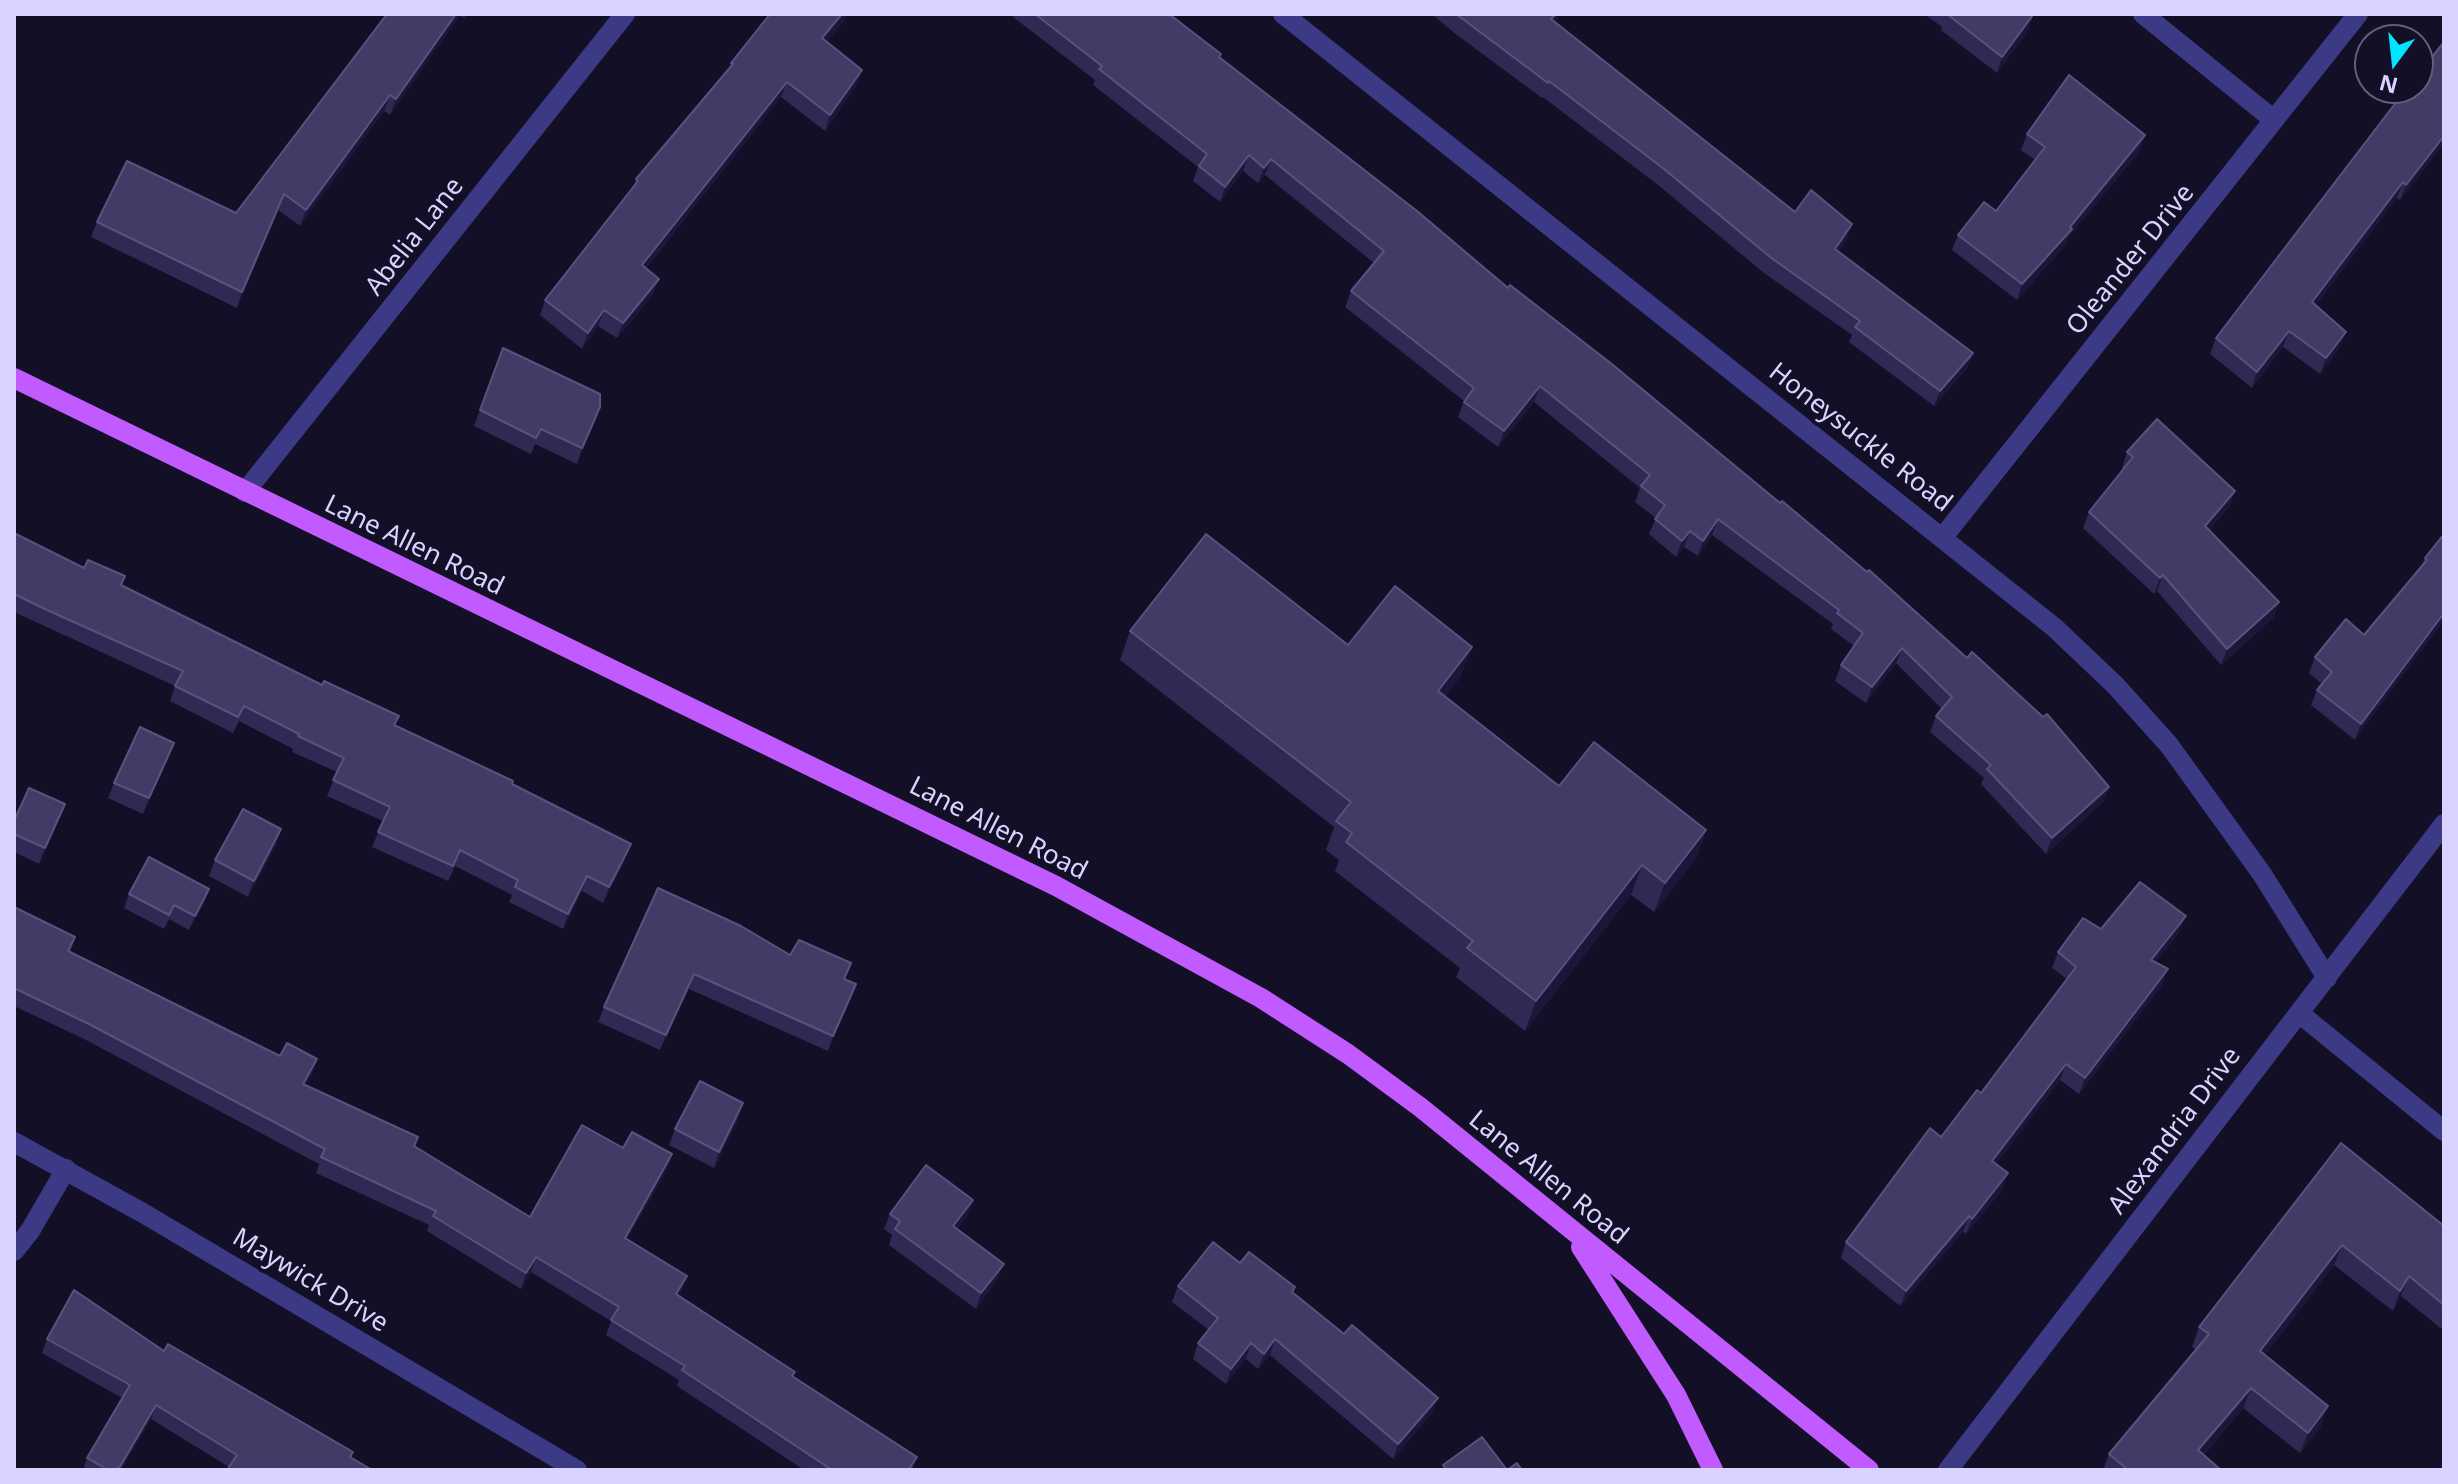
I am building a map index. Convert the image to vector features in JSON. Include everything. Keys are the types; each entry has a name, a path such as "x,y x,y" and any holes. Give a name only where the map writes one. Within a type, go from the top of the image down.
{"main road":[{"name":"Lane Allen Road","path":"14,378 1056,886 1261,998 1348,1054 1420,1107 1869,1470"},
{"path":"1570,1230 1676,1395 1713,1470"}],"street":[{"name":"Abelia Lane","path":"245,492 625,14"},
{"name":"Honeysuckle Road","path":"1283,14 2055,628 2115,685 2169,745 2254,863 2327,978"},
{"path":"2143,14 2274,120"},
{"name":"Oleander Drive","path":"1943,537 2358,14"},
{"name":"Alexandria Drive","path":"1948,1470 2444,824"},
{"path":"2299,1013 2444,1131"},
{"name":"Maywick Drive","path":"14,1142 66,1169 572,1469"},
{"path":"14,1251 30,1231 66,1169"}],"building":[{"path":"387,14 456,14 396,99 390,95 306,210 284,194 242,292 97,222 127,161 236,213"},
{"path":"770,14 842,14 822,38 862,70 830,115 787,82 642,265 659,279 623,323 604,310 588,333 545,300 638,181 636,179 733,64"},
{"path":"1035,14 1169,14 1221,54 1219,57 1417,211 1508,288 1510,285 1613,365 1780,503 1782,501 1867,572 1869,570 1967,658 1972,652 2043,717 2047,714 2109,787 2052,838 1987,769 1991,765 1936,716 1952,697 1902,648 1872,687 1841,665 1863,633 1837,613 1839,610 1718,519 1703,541 1690,531 1682,541 1655,519 1665,505 1641,486 1650,475 1540,386 1504,431 1464,402 1474,388 1351,291 1384,251 1271,159 1264,168 1249,155 1225,187 1199,166 1207,154"},
{"path":"1456,14 1556,14 1551,19 1795,212 1811,190 1852,224 1835,249 1973,353 1940,391 1855,327 1860,321 1770,257 1664,169"},
{"path":"1947,14 2032,14 2033,15 2002,57"},
{"path":"2444,42 2444,136 2406,185 2403,182 2312,302 2346,332 2326,358 2289,331 2257,372 2216,338 2395,104 2434,104 2434,54"},
{"path":"2069,75 2145,135 2070,227 2072,229 2022,284 1958,235 1984,202 1996,211 2045,147 2027,134"},
{"path":"503,348 600,394 600,407 582,448 541,429 536,438 480,410"},
{"path":"2157,419 2235,491 2205,526 2279,602 2227,649 2163,575 2160,578 2089,512 2133,457 2127,452"},
{"path":"14,533 84,568 88,560 125,576 121,585 322,685 324,681 399,716 394,725 513,781 512,784 631,844 609,887 587,876 568,914 515,887 518,880 460,850 453,866 378,832 390,807 333,780 344,758 244,706 238,717 175,686 183,671 14,594"},
{"path":"1206,534 1348,645 1395,586 1472,647 1438,691 1559,786 1594,742 1706,830 1665,883 1642,865 1536,1001 1467,948 1473,941 1346,842 1352,833 1336,821 1351,802 1130,631"},
{"path":"2444,534 2444,613 2361,724 2317,690 2332,672 2315,657 2346,619 2364,635 2427,560 2425,558"},
{"path":"140,727 174,743 149,798 114,783"},
{"path":"29,788 65,804 45,848 14,834 14,821"},
{"path":"243,809 281,829 254,881 215,860"},
{"path":"149,857 209,889 195,916 174,905 169,915 129,894"},
{"path":"2140,882 2186,916 2151,960 2168,969 2085,1078 2066,1064 1992,1161 2008,1173 1972,1219 1969,1216 1906,1291 1846,1242 1930,1128 1941,1137 1977,1090 1981,1093 2076,967 2058,952 2083,918 2101,929"},
{"path":"658,888 741,926 790,955 799,940 851,963 844,979 856,984 833,1036 694,974 666,1035 604,1007"},
{"path":"14,907 75,937 68,951 280,1056 287,1043 317,1059 303,1084 418,1137 414,1146 530,1217 582,1125 623,1148 632,1132 672,1154 625,1238 687,1276 676,1294 795,1372 792,1376 917,1457 908,1470 832,1470 682,1370 685,1366 611,1320 619,1307 536,1257 526,1273 433,1216 436,1211 321,1157 325,1149 89,1024 14,988"},
{"path":"700,1081 743,1103 719,1152 675,1129"},
{"path":"2341,1143 2444,1226 2444,1305 2409,1276 2400,1291 2342,1245 2260,1351 2328,1406 2308,1433 2251,1388 2198,1450 2221,1470 2128,1470 2109,1454 2209,1334 2199,1327"},
{"path":"926,1165 973,1200 953,1226 1004,1264 981,1293 895,1229 900,1221 890,1214"},
{"path":"1213,1242 1240,1263 1249,1252 1295,1287 1292,1292 1344,1334 1352,1325 1438,1398 1398,1444 1275,1339 1264,1354 1251,1343 1231,1369 1198,1343 1218,1318 1178,1286"},
{"path":"74,1290 164,1351 168,1344 353,1452 350,1457 372,1470 227,1470 237,1455 156,1405 118,1470 108,1470 87,1458 130,1385 47,1339"},
{"path":"1482,1437 1507,1470 1446,1470 1443,1465"},
{"path":"1517,1463 1522,1470 1507,1470"}]}
